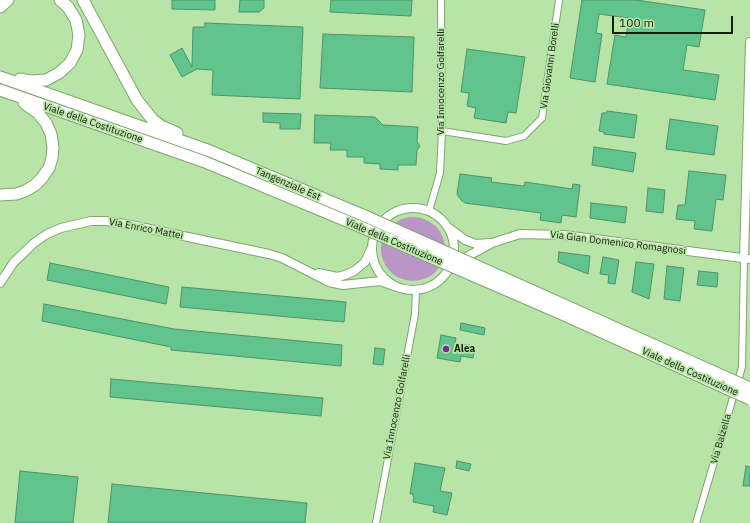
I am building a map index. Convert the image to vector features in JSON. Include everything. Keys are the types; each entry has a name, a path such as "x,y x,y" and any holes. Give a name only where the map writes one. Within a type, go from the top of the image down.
{"highway":[{"path":"0,7 8,0"},
{"path":"0,77 30,81 46,80 59,74 70,63 77,50 79,34 76,20 68,7 60,0"},
{"path":"83,0 127,84 136,100 145,111 161,126 196,141 210,152"},
{"name":"Viale della Costituzione","path":"0,77 210,152"},
{"path":"0,91 30,106 38,113 51,134 53,147 49,168 35,185 16,194 0,195"},
{"name":"Viale della Costituzione","path":"0,91 205,162 361,227 562,314 750,399"},
{"name":"Tangenziale Est","path":"210,152 365,216"},
{"name":"Viale della Costituzione","path":"365,216 750,388"}],"street":[{"name":"Via Innocenzo Golfarelli","path":"429,211 440,173 442,131 440,0"},
{"name":"Via Giovanni Borelli","path":"442,131 506,141 524,136 542,118 559,0"},
{"name":"Via Balzella","path":"696,523 742,367 747,258 750,42"},
{"path":"406,208 418,208 429,211 440,218 448,227 453,239 454,252 451,265 445,275 437,283 427,288 416,290 401,289 384,279 377,270 373,260 371,248 373,237 378,226 395,211 406,208"},
{"name":"Via Enrico Mattei","path":"0,283 14,262 34,243 48,234 61,228 91,221 106,221 269,254 282,258 329,282 343,285 380,281 394,286"},
{"name":"Via Gian Domenico Romagnosi","path":"448,227 465,240 476,244 492,243"},
{"name":"Via Gian Domenico Romagnosi","path":"451,265 492,243 520,234 564,235 747,258"},
{"name":"Via Enrico Mattei","path":"311,272 337,277 345,275 354,271 365,262 371,248"},
{"name":"Via Innocenzo Golfarelli","path":"376,523 415,314 416,290"}],"shaded area":[{"path":"407,217 419,217 436,226 443,237 445,249 443,261 436,272 419,281 407,281 395,276 386,267 381,255 381,243 386,231 395,222"}],"building":[{"path":"172,0 215,0 215,10 172,9"},
{"path":"240,0 264,0 264,8 259,12 239,12"},
{"path":"331,0 412,0 411,16 330,12"},
{"path":"582,0 636,0 705,10 699,47 687,45 683,70 719,75 715,100 607,84 615,35 626,37 629,18 599,14 596,33 602,34 595,82 570,78"},
{"path":"205,23 303,27 300,99 212,95 213,70 197,69 182,77 170,55 182,48 192,67 193,27 205,27"},
{"path":"323,34 414,37 412,92 320,88"},
{"path":"467,49 525,57 516,113 508,112 506,123 474,118 476,108 467,106 469,93 461,92"},
{"path":"607,111 637,115 634,138 604,134 604,132 599,131 602,113 607,113"},
{"path":"263,113 301,114 300,129 280,129 280,123 263,122"},
{"path":"315,115 375,117 383,125 418,127 417,142 420,146 417,150 416,165 398,165 398,170 380,169 380,164 364,163 364,157 347,157 347,150 330,150 331,143 314,143"},
{"path":"670,119 718,126 714,155 666,149"},
{"path":"594,147 636,153 633,172 592,165"},
{"path":"689,171 726,175 723,200 716,199 712,231 694,229 695,221 676,219 678,205 685,205"},
{"path":"460,174 492,178 491,182 524,186 525,182 572,189 573,184 580,185 576,217 562,215 561,223 540,220 541,213 465,203 457,194"},
{"path":"648,188 665,190 663,213 646,211"},
{"path":"591,203 627,207 625,223 590,218"},
{"path":"559,252 590,256 588,274 558,262"},
{"path":"603,257 619,260 615,284 608,283 609,275 600,274"},
{"path":"636,262 654,264 649,299 632,292"},
{"path":"50,263 169,287 166,304 47,280"},
{"path":"667,266 684,268 680,301 664,299"},
{"path":"699,271 718,273 717,287 697,285"},
{"path":"182,287 346,302 344,322 180,307"},
{"path":"44,304 174,329 342,345 341,366 171,350 171,347 42,321"},
{"path":"461,323 485,328 484,335 460,330"},
{"path":"441,335 456,338 455,343 475,346 473,358 461,356 460,362 437,358"},
{"path":"375,348 385,349 383,365 373,364"},
{"path":"111,379 323,398 321,416 110,397"},
{"path":"457,461 471,464 469,471 456,468"},
{"path":"415,463 445,468 440,491 452,493 447,515 433,512 434,506 413,502 413,494 410,494"},
{"path":"746,466 750,467 750,486 743,486"},
{"path":"20,471 78,477 73,523 15,523"},
{"path":"112,484 307,503 305,523 108,523"}],"place":[{"name":"Alea","path":"446,349"}]}
